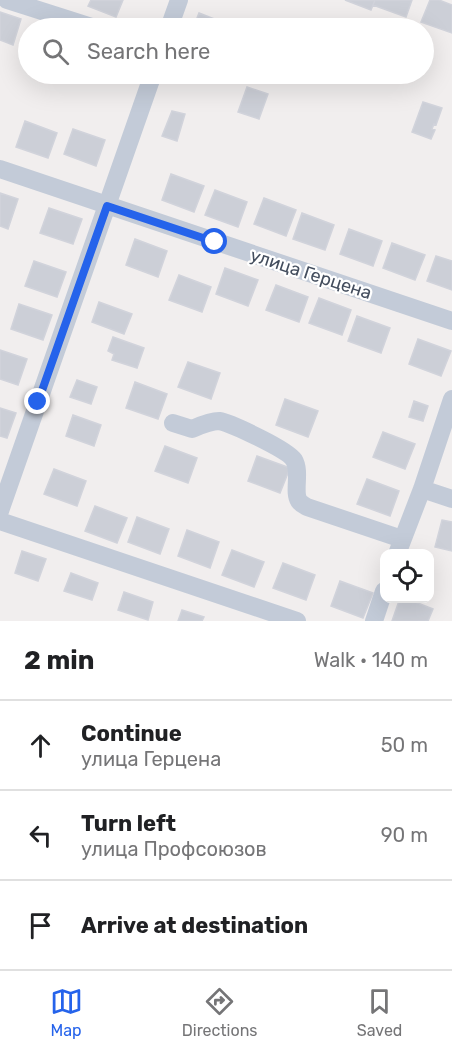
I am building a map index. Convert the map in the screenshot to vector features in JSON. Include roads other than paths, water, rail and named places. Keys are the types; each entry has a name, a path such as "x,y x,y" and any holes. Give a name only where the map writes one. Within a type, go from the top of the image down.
{"street":[{"path":"7,0 64,18"},
{"path":"173,18 179,0"},
{"path":"0,511 150,84"},
{"name":"улица Герцена","path":"0,169 452,321"},
{"path":"173,423 192,429 218,421 234,426 282,449 295,462 298,477 297,494 300,501 307,507 400,547 452,399"},
{"path":"422,489 452,499"},
{"path":"0,521 297,621"},
{"path":"374,621 380,603"}]}
